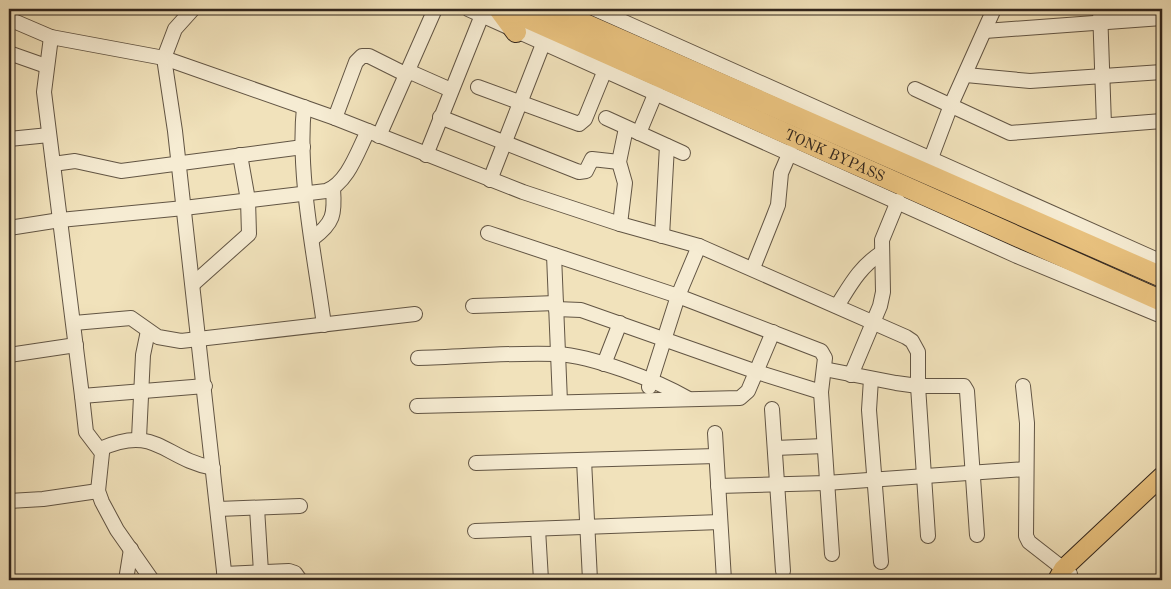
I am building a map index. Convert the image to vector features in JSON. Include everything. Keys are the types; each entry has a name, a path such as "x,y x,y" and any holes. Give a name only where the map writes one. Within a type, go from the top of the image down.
{"highway":[{"name":"TONK BYPASS","path":"507,9 1162,301"},
{"path":"551,9 1162,277"},
{"path":"491,12 516,32"}],"main road":[{"path":"1063,576 1162,476"},
{"path":"1063,576 1162,490"}],"street":[{"path":"193,9 175,29 164,58 179,163 200,339 225,577 261,572 289,571 295,573 300,580"},
{"path":"9,228 60,220 184,208 334,188 373,134 407,73 435,9"},
{"path":"426,155 451,90 491,12 468,9"},
{"path":"595,9 1162,262"},
{"path":"931,158 951,106 994,9"},
{"path":"1100,9 1104,125"},
{"path":"985,31 1162,18"},
{"path":"9,19 51,37 164,58 335,118 490,180 620,224 699,246 753,268 906,337 916,347 928,536"},
{"path":"516,32 790,152 1016,256 1162,316"},
{"path":"51,37 44,92 86,432 100,449 102,464 98,491 106,510 152,580"},
{"path":"490,180 544,44"},
{"path":"9,53 46,66"},
{"path":"335,118 356,62 362,56 369,56 451,90"},
{"path":"478,86 579,124 585,119 605,70"},
{"path":"966,75 1021,81 1102,78 1162,72"},
{"path":"915,89 1010,133 1162,121"},
{"path":"620,224 624,183 619,162 633,130 656,92"},
{"path":"304,107 301,132 312,239 324,325"},
{"path":"440,117 579,172 586,171 592,159 597,158 619,162"},
{"path":"606,118 683,153"},
{"path":"9,139 49,135"},
{"path":"662,236 667,146"},
{"path":"53,164 75,162 121,171 303,147"},
{"path":"753,268 778,205 782,173 790,152"},
{"path":"193,284 249,234 251,227 248,200 240,155"},
{"path":"312,239 328,227 333,218 334,188"},
{"path":"851,375 875,323 883,292 882,240 898,201"},
{"path":"488,233 678,296 822,351 825,354 821,392 832,554"},
{"path":"645,400 678,296 699,246"},
{"path":"837,306 861,269 881,253"},
{"path":"554,255 560,402"},
{"path":"473,306 556,306 581,310 665,338 757,372 821,392"},
{"path":"74,323 131,318 148,331 170,340 200,339 415,314"},
{"path":"604,364 620,323"},
{"path":"139,438 142,355 148,331"},
{"path":"417,406 745,396 774,332"},
{"path":"9,355 76,345"},
{"path":"418,358 558,354 604,364 651,380 688,398"},
{"path":"824,369 918,386 964,386 967,391 977,534"},
{"path":"871,379 869,410 881,562"},
{"path":"82,396 205,386"},
{"path":"1022,386 1027,423 1026,536 1028,542 1063,576"},
{"path":"772,409 782,571"},
{"path":"715,433 724,580"},
{"path":"100,449 115,443 139,438 156,444 196,464 213,468"},
{"path":"775,448 824,446"},
{"path":"476,463 716,456"},
{"path":"584,460 590,580"},
{"path":"718,486 826,483 923,474 1026,468"},
{"path":"9,501 42,499 98,491"},
{"path":"218,509 300,506"},
{"path":"257,508 261,572"},
{"path":"474,531 720,522"},
{"path":"538,528 541,580"},
{"path":"126,580 131,549"}]}
